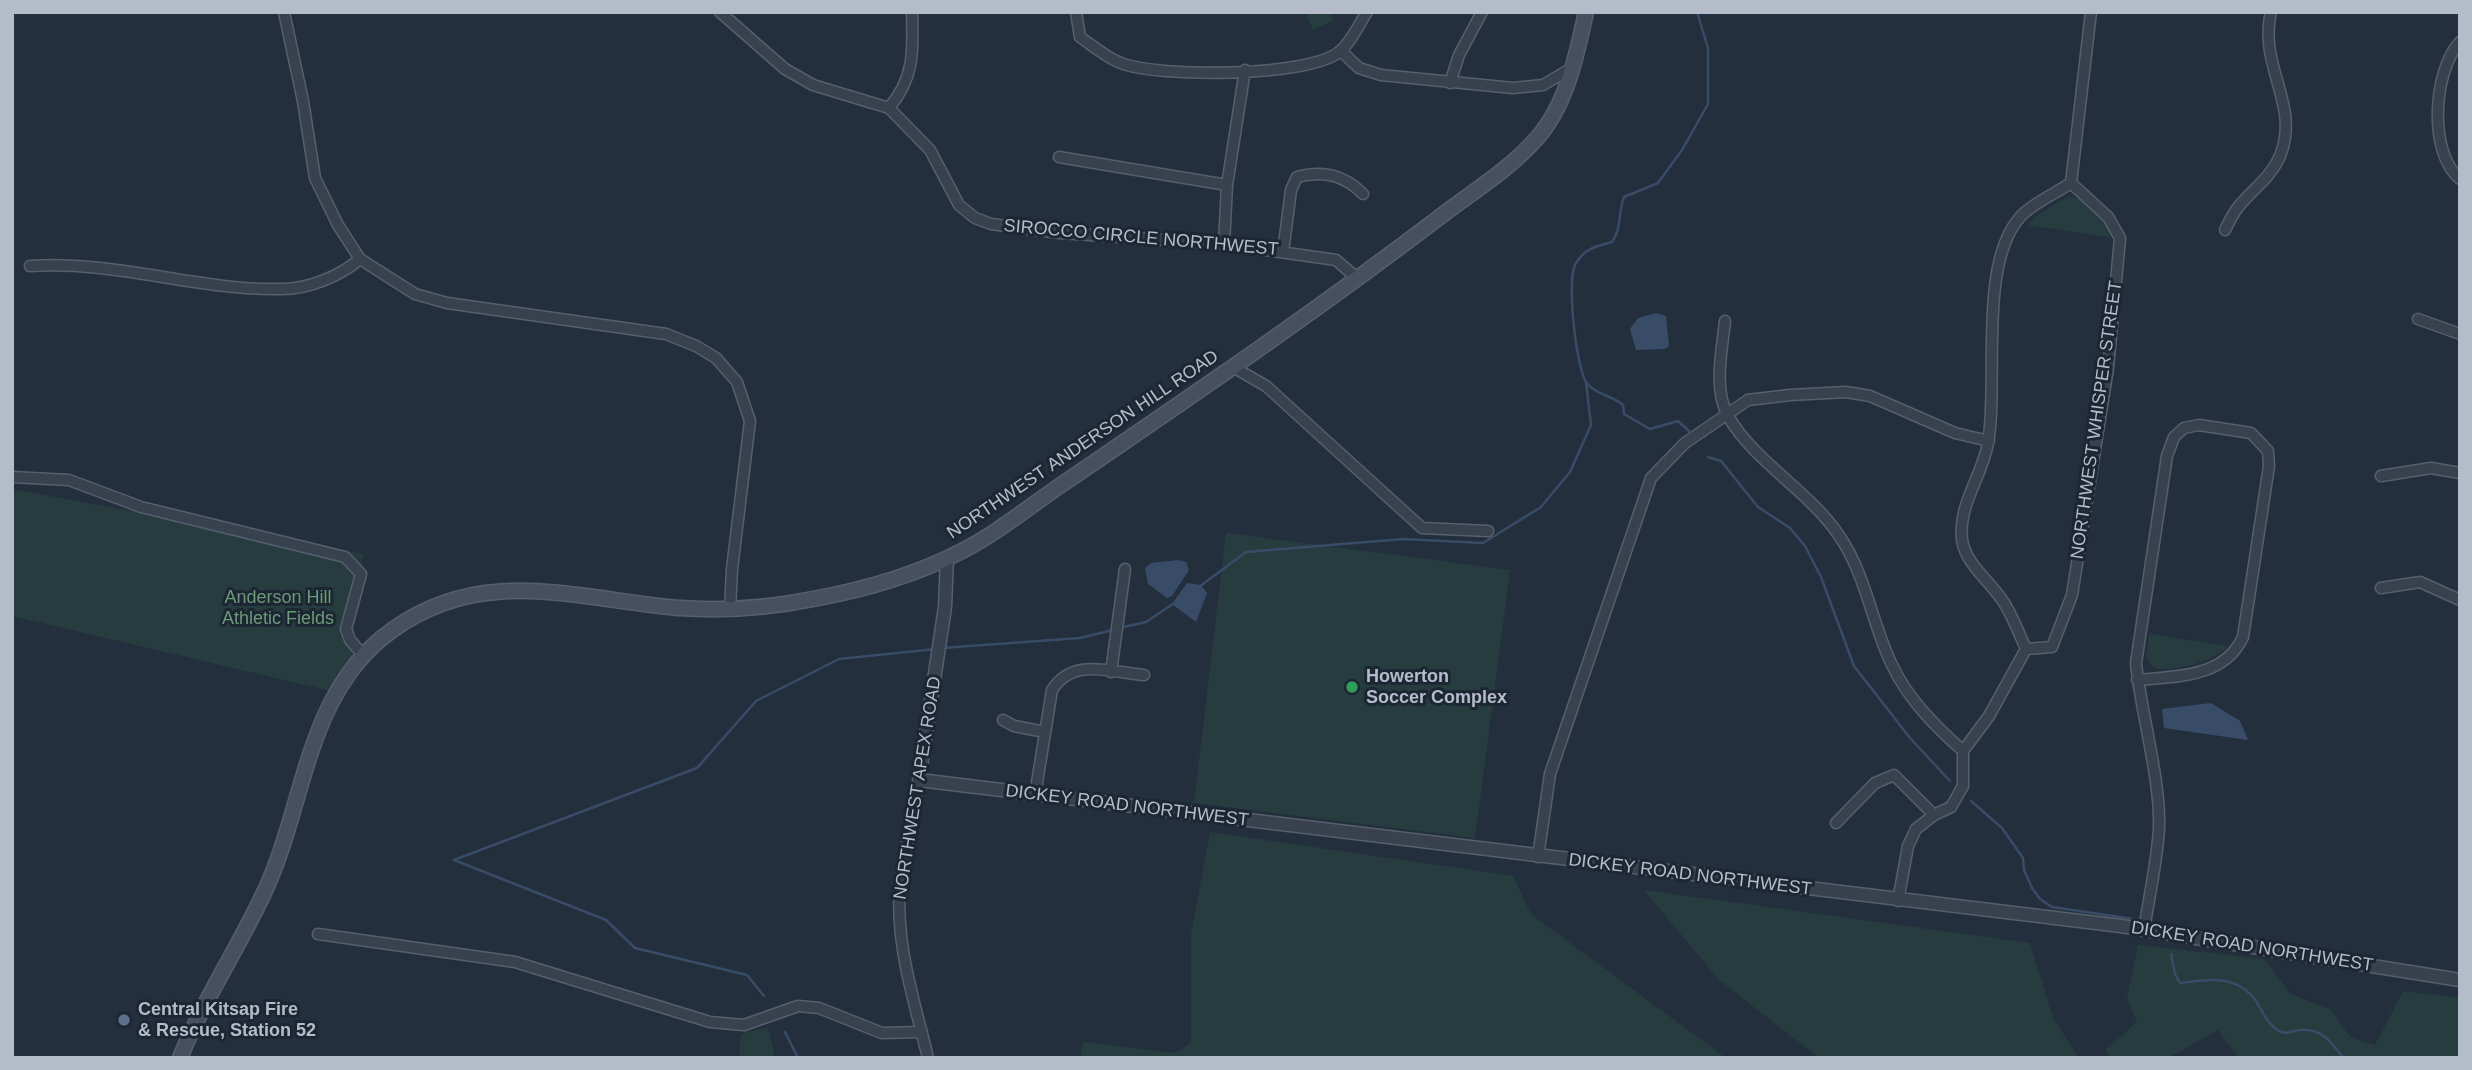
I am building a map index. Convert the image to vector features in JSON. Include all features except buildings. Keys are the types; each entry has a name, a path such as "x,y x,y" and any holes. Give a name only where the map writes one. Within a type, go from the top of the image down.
{"main road":[{"name":"NORTHWEST ANDERSON HILL ROAD","path":"180,1058 211,990 264,894 328,706 363,655 394,628 422,612 484,592 529,590 680,608 730,609 823,597 918,570 973,545 1358,279 1524,153 1552,118 1572,68 1586,12"}],"street":[{"path":"284,12 303,100 315,178 338,225 360,259 415,294 447,303 666,334 696,346 716,358 737,382 750,421 732,569 730,609"},
{"name":"SIROCCO CIRCLE NORTHWEST","path":"720,12 786,69 813,85 889,108 930,150 959,205 975,218 990,224 1060,233 1224,244 1336,260 1358,279"},
{"path":"889,108 904,90 912,66 912,12"},
{"path":"1076,12 1080,37 1120,63 1189,72 1320,63 1341,51 1367,12"},
{"path":"1450,83 1459,55 1482,12"},
{"path":"1898,901 1908,846 1916,829 1934,815 1951,807 1963,786 1963,751 1989,716 2026,649 2006,605 1972,564 1962,542 1966,501 1982,468 1989,441 1990,350 1997,279 2007,236 2023,214 2071,183 2091,12"},
{"path":"2225,230 2239,206 2274,169 2285,136 2283,99 2266,44 2271,12"},
{"path":"2460,43 2449,58 2436,115 2445,160 2460,179"},
{"path":"1341,51 1359,68 1381,75 1513,88 1543,85 1572,68"},
{"path":"1224,244 1227,186 1245,70"},
{"path":"1059,157 1227,186"},
{"path":"1283,252 1292,190 1297,177 1311,173 1347,178 1363,194"},
{"name":"NORTHWEST WHISPER STREET","path":"2026,649 2052,647 2072,595 2115,316 2120,238 2108,217 2071,183"},
{"path":"30,265 64,263 99,266 283,290 343,274 360,259"},
{"path":"2418,319 2460,334"},
{"path":"1725,321 1721,368 1722,395 1728,415 1763,456 1823,514 1842,539 1892,666 1928,718 1963,751"},
{"path":"1233,367 1266,386 1422,528 1488,531"},
{"path":"1538,857 1550,774 1651,478 1685,443 1748,400 1846,392 1870,396 1955,433 1989,441"},
{"path":"2137,680 2206,671 2224,663 2243,637 2269,466 2269,451 2251,433 2199,425 2184,428 2174,437 2167,456 2137,653 2137,680 2159,828 2144,930"},
{"path":"2381,476 2431,468 2460,474"},
{"path":"12,477 69,480 141,507 345,557 361,574 346,629 350,640 363,655"},
{"name":"NORTHWEST APEX ROAD","path":"928,1058 908,975 900,918 900,888 946,607 947,558"},
{"path":"1111,672 1125,569"},
{"path":"2381,588 2420,582 2460,600"},
{"path":"1035,795 1052,690 1061,676 1080,668 1144,675"},
{"path":"1003,720 1014,726 1045,732"},
{"path":"1836,823 1875,783 1894,775 1934,815"},
{"name":"DICKEY ROAD NORTHWEST","path":"919,780 2144,930 2460,980"},
{"path":"318,934 515,962 710,1022 744,1025 798,1006 819,1008 882,1033 922,1032"}],"green space":[{"path":"1305,12 1329,12 1333,21 1313,30"},
{"path":"2069,196 2090,206 2114,238 2028,225 2035,216"},
{"name":"Anderson Hill Athletic Fields","path":"12,489 364,554 347,622 363,655 335,692 12,616"},
{"name":"Howerton Soccer Complex","path":"1226,533 1510,570 1475,838 1194,803"},
{"path":"2149,634 2228,646 2195,664 2156,669 2146,659"},
{"path":"1210,832 1513,876 1531,914 1726,1058 1080,1058 1083,1042 1175,1053 1191,1043 1191,935"},
{"path":"1644,890 2030,943 2053,1018 2079,1058 1819,1058 1719,980"},
{"path":"2138,945 2264,959 2291,994 2330,1009 2351,1038 2375,1045 2403,991 2460,998 2460,1058 2239,1058 2218,1030 2168,1058 2111,1058 2105,1050 2137,1022 2127,998"},
{"path":"768,1027 775,1058 739,1058 741,1034"}],"water":[{"path":"1656,313 1666,316 1669,346 1665,349 1636,350 1630,329 1638,318"},
{"path":"1178,560 1186,562 1189,570 1172,596 1167,598 1148,584 1145,568 1151,563"},
{"path":"1187,583 1201,585 1207,593 1196,622 1172,604"},
{"path":"2211,703 2240,721 2248,740 2164,728 2162,709"}],"waterway":[{"path":"1689,431 1678,421 1650,429 1624,414 1623,405 1619,402 1589,386 1579,359 1572,286 1576,263 1583,254 1592,248 1612,242 1615,237 1624,197 1658,183 1682,150 1708,104 1708,48 1697,12"},
{"path":"1199,587 1246,552 1403,539 1483,543 1541,507 1570,472 1591,425 1586,382"},
{"path":"1708,457 1721,461 1758,507 1790,528 1805,546 1821,577 1854,666 1910,738 1950,781"},
{"path":"1119,628 1146,622 1173,604"},
{"path":"942,648 1080,638 1113,630"},
{"path":"454,860 697,768 756,701 839,659 936,649"},
{"path":"1971,801 2002,828 2023,858 2024,870 2040,899 2052,907 2140,920"},
{"path":"454,860 606,920 635,948 747,975 764,996"},
{"path":"2171,954 2175,974 2180,983 2218,980 2236,984 2252,996 2270,1023 2279,1031 2314,1031 2330,1042 2343,1058"},
{"path":"785,1032 798,1058"}],"place":[{"name":"Howerton Soccer Complex","path":"1352,687"},
{"name":"Central Kitsap Fire & Rescue, Station 52","path":"124,1020"}]}
